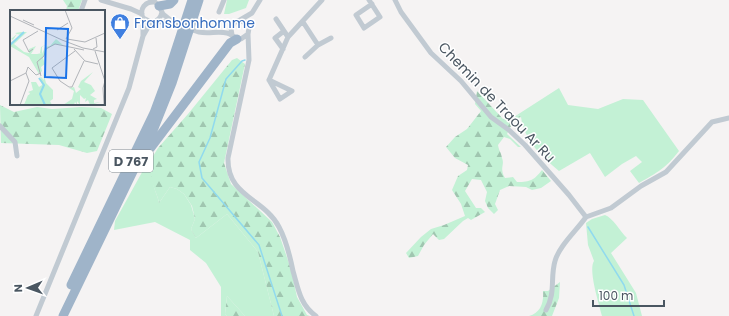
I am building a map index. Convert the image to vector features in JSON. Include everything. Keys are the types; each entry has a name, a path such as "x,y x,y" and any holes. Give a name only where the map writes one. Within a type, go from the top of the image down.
{"highway":[{"path":"157,5 170,4 174,0"},
{"name":"D 767","path":"56,316 154,113 192,0"},
{"name":"D 767","path":"63,316 154,128 172,83 199,0"},
{"path":"135,168 230,43 237,38"}],"street":[{"path":"81,10 85,0"},
{"path":"101,0 131,9 152,22 161,21 199,32 220,32 246,42 250,49"},
{"path":"219,12 224,0"},
{"path":"260,0 252,13 249,31 249,60 229,152 229,173 239,189 265,210 275,221 287,248 300,296 307,308 316,316"},
{"path":"269,80 288,38 322,0"},
{"name":"Chemin de Traou Ar Ru","path":"395,0 431,53 461,82 491,116 525,145 565,190 586,218"},
{"path":"371,2 380,17 364,28 356,15 371,2"},
{"path":"131,9 146,3 157,5 175,24"},
{"path":"143,36 142,16 146,3"},
{"path":"36,316 129,88 143,36 152,22 160,18 157,5"},
{"path":"220,32 234,22 252,13"},
{"path":"276,19 288,38"},
{"path":"237,38 246,37 249,31 247,24 240,20"},
{"path":"303,22 318,45"},
{"path":"232,24 231,30 237,38"},
{"path":"283,49 275,38 284,31"},
{"path":"305,57 318,45 331,38"},
{"path":"546,310 552,295 553,269 557,255 586,218 611,208 641,186 666,172 712,122 729,118"},
{"path":"0,126 15,142 17,156"}],"green space":[{"path":"63,0 82,0 78,10 66,10 67,6"},
{"path":"227,0 249,0 246,8 229,14 224,14"},
{"path":"237,58 245,64 224,163 231,184 272,222 280,237 291,269 297,297 307,315 310,316 274,316 258,252 227,214 196,238 191,229 195,219 192,206 184,194 177,189 170,187 159,203 150,171 147,166 158,148 232,60"},
{"path":"559,88 568,105 598,109 623,99 643,100 679,151 670,162 639,183 630,171 642,162 636,156 622,164 605,177 590,153 559,171 540,154 530,141 521,117 517,115"},
{"path":"477,91 503,119 512,118 517,115 521,117 513,122 507,134 521,147 518,147 510,139 504,137 498,145 503,160 502,172 505,178 513,177 517,182 526,182 537,176 542,170 551,181 541,188 532,190 526,187 509,186 500,190 495,204 498,210 494,214 488,208 485,201 487,192 481,180 472,179 465,191 476,208 481,208 485,212 471,220 468,218 463,221 444,239 439,240 433,234 424,245 418,256 409,258 406,253 431,229 465,216 461,204 452,190 458,176 467,170 468,165 455,158 446,147 455,137 467,129 481,111 475,104"},
{"path":"0,105 14,112 37,107 52,109 81,107 101,108 112,114 97,151 87,153 59,145 1,143"},
{"path":"146,165 151,171 159,203 170,187 177,189 184,194 191,205 195,219 191,229 196,238 227,214 258,252 274,316 245,316 227,296 225,314 227,316 221,316 221,287 206,263 190,250 190,240 155,222 114,230 115,221"},
{"path":"605,215 614,222 627,238 611,253 636,293 642,316 602,316 593,279 592,265 594,261 588,245 586,223 592,219"},
{"path":"560,282 559,298 552,316 529,316 533,315 539,310 543,299 543,291 548,291"},
{"path":"227,296 245,316 227,316 225,314"}],"waterway":[{"path":"245,60 242,61 226,79 210,138 199,162 202,178 259,245 282,316"},
{"path":"588,227 624,285 634,316"}],"place":[{"name":"Fransbonhomme","path":"120,40"}]}
